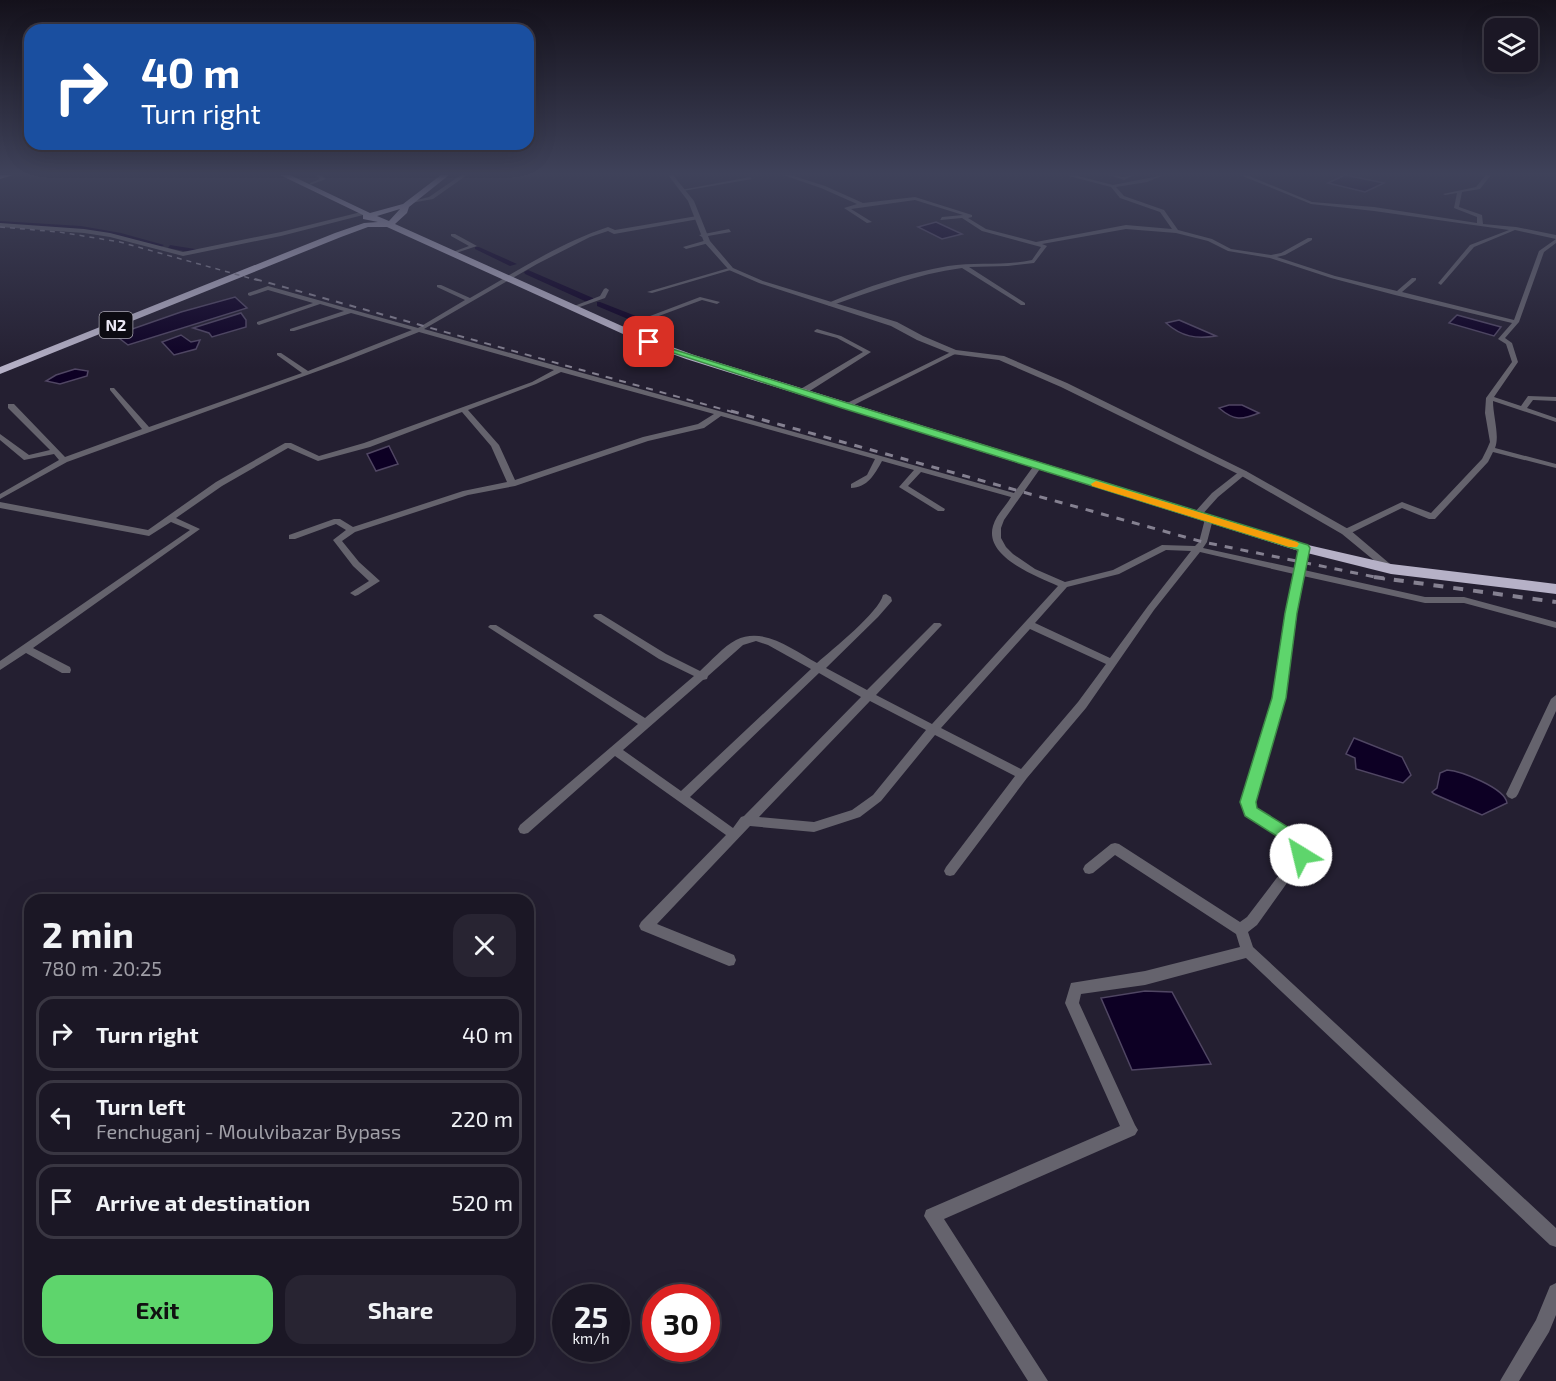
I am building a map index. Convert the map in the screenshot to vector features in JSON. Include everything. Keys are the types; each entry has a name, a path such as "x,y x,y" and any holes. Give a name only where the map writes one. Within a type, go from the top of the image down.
{"highway":[{"name":"N2","path":"0,370 327,239"},
{"path":"422,239 619,329 690,357 1203,517 1304,548 1391,569 1556,589"}],"street":[{"path":"124,239 183,254 254,239"},
{"path":"452,254 474,246 460,239"},
{"path":"0,497 64,460 307,373 418,330 506,279 581,239"},
{"path":"686,247 704,239"},
{"path":"705,239 731,269 760,282 894,324 920,338 955,352 1001,358 1158,430 1243,472 1346,532 1391,569"},
{"path":"830,304 890,283 963,266 998,266 1034,261 1044,246 1022,239"},
{"path":"1036,243 1053,239"},
{"path":"1208,239 1230,250 1271,257 1305,269 1397,294 1516,322"},
{"path":"1271,257 1283,254 1309,239"},
{"path":"1441,283 1472,246 1489,239"},
{"path":"1346,532 1402,505 1432,517 1485,460 1494,442 1489,413 1490,399 1515,363 1508,342 1501,339 1516,322 1542,251 1554,239"},
{"path":"963,266 1023,304"},
{"path":"650,292 731,269"},
{"path":"1397,294 1414,279"},
{"path":"439,286 469,300"},
{"path":"250,294 268,288 1016,496"},
{"path":"572,308 603,297 606,290"},
{"path":"619,329 702,298 717,302"},
{"path":"259,322 318,303"},
{"path":"292,330 351,311"},
{"path":"802,392 868,352 839,337 818,331"},
{"path":"845,406 955,352"},
{"path":"279,354 307,373"},
{"path":"0,505 149,533 219,484 288,445 318,459 367,446 534,383 561,369"},
{"path":"112,388 147,430"},
{"path":"1522,409 1531,398 1556,399"},
{"path":"1490,399 1556,420"},
{"path":"11,406 64,460"},
{"path":"463,409 495,446 512,484"},
{"path":"355,593 375,581 356,564 337,540 352,530 466,493 512,484 646,440 701,426 719,414"},
{"path":"0,436 27,458 54,452"},
{"path":"1491,449 1556,466"},
{"path":"854,486 870,476 880,457"},
{"path":"1038,466 997,526 996,538 1003,550 1020,564 1064,585"},
{"path":"920,468 903,488 941,509"},
{"path":"950,871 1023,776 1082,705 1203,542 1203,517 1215,495 1243,472"},
{"path":"0,666 196,529 170,519"},
{"path":"292,537 337,521 352,530"},
{"path":"745,821 814,827 856,814 877,798 933,730 1064,585 1116,572 1165,547 1197,549 1425,600 1464,600 1556,625"},
{"path":"1241,930 1252,921 1301,855 1299,842 1250,812 1248,802 1279,698 1291,613 1304,548"},
{"path":"681,797 875,615 887,601 886,597"},
{"path":"598,616 672,661 703,676"},
{"path":"1030,624 1112,663"},
{"path":"729,960 646,926 745,821 937,625"},
{"path":"493,627 647,724"},
{"path":"524,829 739,643 756,638 772,643 1023,776"},
{"path":"26,648 66,670"},
{"path":"1512,794 1556,699"},
{"path":"616,751 733,834"},
{"path":"1089,869 1116,848 1241,930 1248,951 1556,1239"},
{"path":"1039,1381 932,1216 1130,1130 1072,1003 1076,988 1145,978 1248,951"},
{"path":"1509,1381 1543,1326 1556,1292"}],"shaded area":[{"path":"235,297 247,308 128,345 115,335 181,312"},
{"path":"241,313 246,320 246,327 212,337 209,333 193,328"},
{"path":"1457,315 1501,327 1494,336 1449,323"},
{"path":"1179,320 1216,336 1189,336 1166,323"},
{"path":"181,335 191,342 200,340 196,349 174,355 162,342"},
{"path":"75,369 88,371 87,376 60,384 46,381 56,375"},
{"path":"1242,405 1259,413 1238,418 1219,408"},
{"path":"389,446 398,464 376,471 367,454"},
{"path":"1354,738 1402,757 1411,775 1403,783 1356,769 1355,758 1346,754"},
{"path":"1447,770 1462,773 1491,786 1504,797 1507,803 1482,815 1434,794 1432,792 1437,788 1440,773"},
{"path":"1145,991 1172,992 1211,1064 1132,1070 1101,998"}],"waterway":[{"path":"139,239 161,245"},
{"path":"170,247 195,251"},
{"path":"477,248 513,264"},
{"path":"528,272 590,300"},
{"path":"600,304 638,320"}],"railway":[{"path":"104,239 260,281"},
{"path":"255,279 736,413"},
{"path":"731,411 1203,542 1378,577"},
{"path":"1378,577 1556,602"},
{"path":"1378,577 1385,579"}],"slow traffic":[{"path":"1096,484 1293,544"}],"route":[{"path":"649,342 845,406 1304,548 1291,613 1279,698 1248,802 1250,812 1299,842 1301,855"}]}
